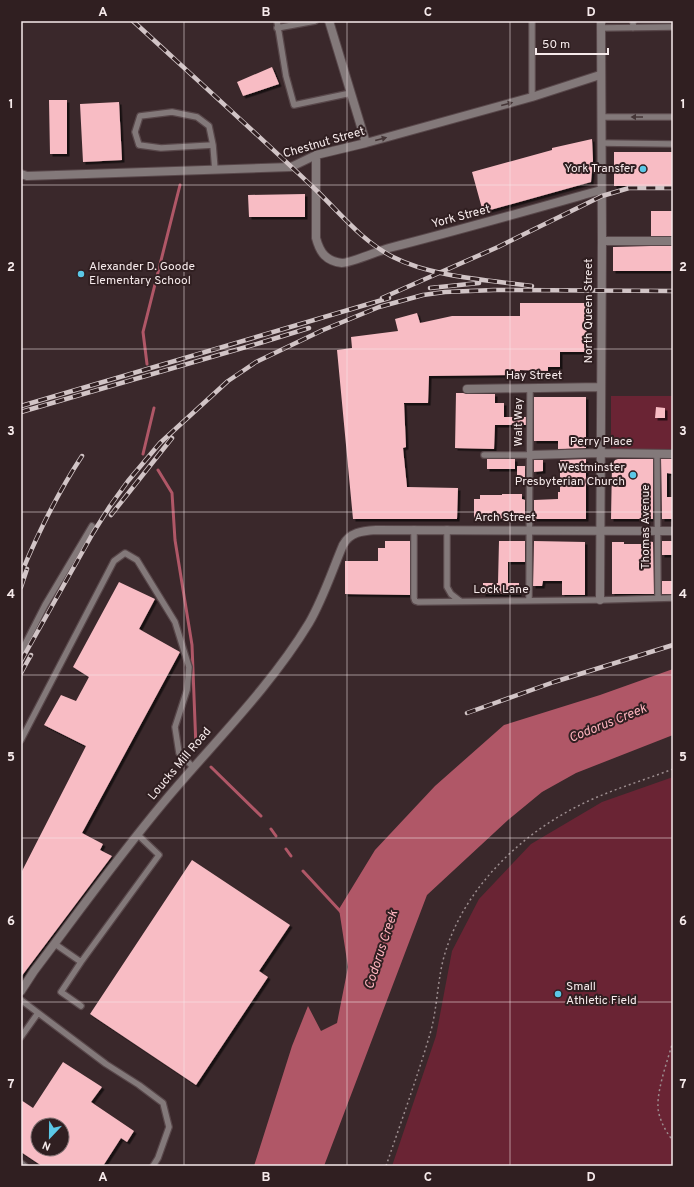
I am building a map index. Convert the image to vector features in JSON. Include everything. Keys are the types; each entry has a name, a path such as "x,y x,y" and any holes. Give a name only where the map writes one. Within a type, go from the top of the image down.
{"street":[{"path":"330,21 366,143"},
{"name":"North Queen Street","path":"600,25 602,241 600,600"},
{"name":"Chestnut Street","path":"21,174 26,176 291,167 316,155 366,143 532,97 600,75"},
{"name":"York Street","path":"316,155 316,238 320,250 328,258 336,262 345,263 381,250 601,190"},
{"path":"602,241 673,241"},
{"name":"Hay Street","path":"467,388 601,388"},
{"name":"Perry Place","path":"530,455 600,453 673,454"},
{"name":"Arch Street","path":"342,545 346,539 362,531 447,529 673,530"},
{"name":"Loucks Mill Road","path":"21,991 137,834 270,679 310,622 326,588 342,545"}],"lane":[{"path":"277,21 286,76 294,105 351,93"},
{"path":"277,28 315,21"},
{"path":"532,21 532,97"},
{"path":"633,21 633,28"},
{"path":"658,21 658,28"},
{"path":"600,25 633,28 673,27"},
{"path":"213,145 161,148 139,145 135,132 140,116 172,112 197,116 209,126 213,145 215,170"},
{"path":"600,117 673,118"},
{"path":"601,143 673,144"},
{"name":"Walt Way","path":"529,601 530,388"},
{"name":"Thomas Avenue","path":"657,454 658,598"},
{"path":"484,455 530,455"},
{"path":"21,652 45,605 92,526"},
{"path":"447,529 447,587 451,594 460,601"},
{"name":"Lock Lane","path":"414,530 414,598 415,601 418,602 673,598"},
{"path":"21,740 114,561 125,553 137,560 175,622 178,630 189,667 187,690 175,727 179,754 193,767"},
{"path":"81,1006 61,992 159,855 137,834"},
{"path":"55,944 81,962"},
{"path":"21,1000 106,1064 139,1085 163,1103 169,1127 154,1166"},
{"path":"21,1037 38,1013"},
{"path":"21,1163 25,1166"}],"path":[{"path":"386,1166 430,1033 445,952 458,918 467,905 501,862 519,845 539,830 578,806 598,796 673,769"},
{"path":"673,1041 658,1097 659,1113 664,1130 673,1142"}],"shaded area":[{"path":"611,396 673,396 673,449 611,449"},
{"name":"Small Athletic Field","path":"673,777 673,1166 392,1166 436,1036 452,951 479,899 531,844 602,802"}],"water":[{"name":"Codorus Creek","path":"673,669 673,735 576,773 542,792 508,820 427,895 324,1166 254,1166 292,1046 308,1006 321,1031 337,1023 348,967 339,909 375,850 435,786 504,725 600,695"}],"building":[{"path":"272,67 279,84 243,96 237,82"},
{"path":"49,100 67,100 67,154 50,154"},
{"path":"119,102 122,160 83,162 80,104"},
{"path":"592,139 593,160 591,182 483,212 472,172 552,150 552,148"},
{"name":"York Transfer","path":"614,152 673,152 673,186 614,186"},
{"path":"305,194 305,217 249,217 248,195"},
{"path":"651,211 673,211 673,236 651,236"},
{"path":"673,246 673,271 613,271 613,247"},
{"path":"520,303 587,303 586,352 560,352 560,367 548,367 548,371 520,370 520,375 429,376 428,403 404,403 406,447 403,448 407,487 458,488 457,519 353,519 337,350 352,348 351,337 398,331 395,319 417,313 420,323 452,316 520,316"},
{"path":"456,393 495,394 495,403 504,403 504,417 526,417 526,425 495,425 494,449 455,448"},
{"path":"534,397 586,397 586,448 558,449 558,441 534,441"},
{"path":"656,407 665,408 665,418 655,418"},
{"path":"487,459 515,459 515,469 487,469"},
{"path":"586,459 586,519 534,519 534,500 558,499 558,492 560,492 560,460"},
{"path":"653,459 653,519 611,519 612,465 615,460"},
{"path":"661,459 673,459 673,474 667,473 667,497 673,497 673,519 662,519"},
{"path":"534,460 543,460 543,471 534,472"},
{"path":"517,466 525,466 525,479 517,479"},
{"path":"522,494 522,499 525,500 525,519 474,519 474,499 480,499 480,495"},
{"path":"385,541 410,541 410,595 345,594 345,561 378,561 378,548 385,548"},
{"path":"499,541 525,541 525,562 508,562 508,583 519,583 519,594 483,594 483,583 498,583"},
{"path":"534,541 585,542 585,595 562,595 562,581 543,581 542,586 533,586"},
{"path":"647,541 653,542 654,594 612,594 612,542 624,542 624,544 647,544"},
{"path":"662,541 673,541 673,555 662,555"},
{"path":"662,581 672,581 672,594 662,594"},
{"path":"119,582 155,599 139,629 180,652 82,833 103,844 100,850 112,856 21,977 21,873 86,746 44,725 61,695 76,701 89,677 73,667"},
{"path":"192,860 290,925 259,971 268,977 196,1085 90,1014"},
{"path":"63,1062 102,1087 91,1102 134,1131 127,1142 121,1138 103,1166 42,1166 21,1152 21,1100 33,1108"}],"waterway":[{"path":"147,364 143,332 180,185"},
{"path":"143,454 154,408"},
{"path":"158,470 172,493 175,540 192,645 196,748"},
{"path":"211,767 261,816"},
{"path":"271,829 276,836"},
{"path":"286,849 291,856"},
{"path":"303,871 341,912"}],"railway":[{"path":"133,21 316,190 352,226 382,251 408,264 425,269 461,277 532,286"},
{"path":"382,298 498,247 602,196 629,188 673,188"},
{"path":"430,288 479,283"},
{"path":"21,661 93,533 128,481 160,443 228,381 256,362 323,330 379,307 423,295 445,292 494,290 673,291"},
{"path":"21,406 389,298"},
{"path":"21,412 309,328"},
{"path":"111,515 172,438"},
{"path":"21,574 48,514 82,456"},
{"path":"21,587 27,569"},
{"path":"467,713 554,682 673,645"},
{"path":"21,673 31,655"}],"place":[{"name":"York Transfer","path":"643,169"},
{"name":"Alexander D. Goode Elementary School","path":"81,274"},
{"name":"Westminster Presbyterian Church","path":"633,475"},
{"name":"Small Athletic Field","path":"558,994"}]}
